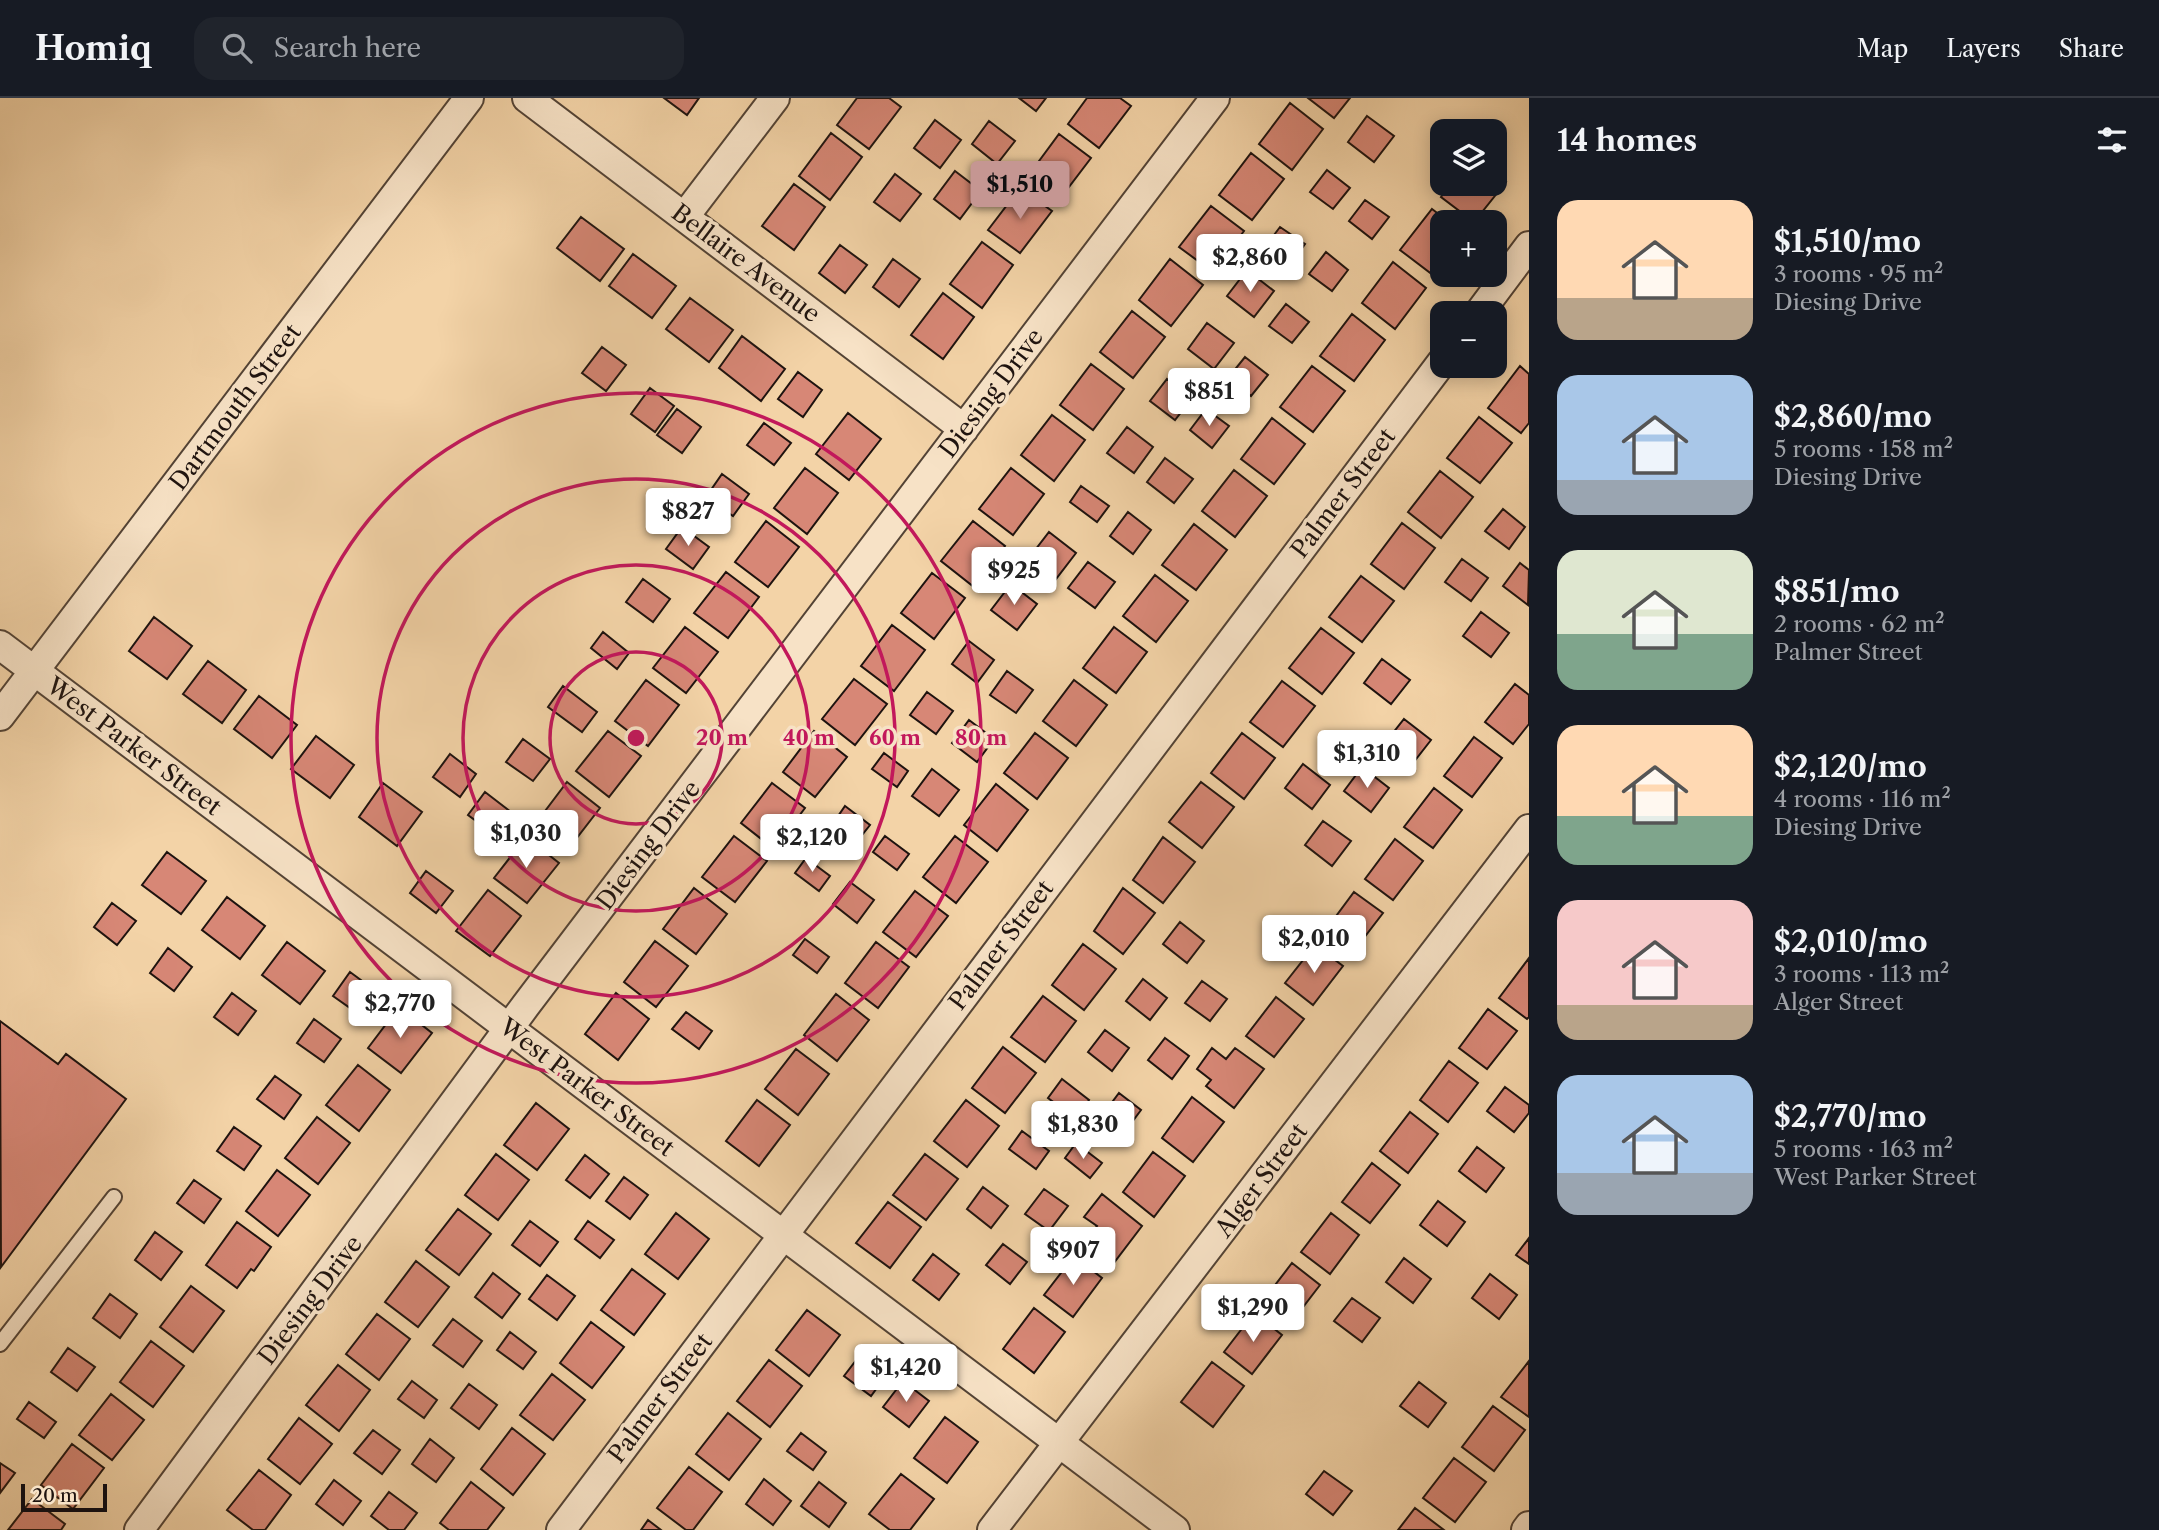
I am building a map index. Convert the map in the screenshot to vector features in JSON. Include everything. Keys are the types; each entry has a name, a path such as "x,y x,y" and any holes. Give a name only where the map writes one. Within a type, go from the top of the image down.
{"street":[{"name":"Dartmouth Street","path":"0,716 469,98"},
{"name":"Bellaire Avenue","path":"527,98 964,429"},
{"path":"685,216 775,98"},
{"name":"Diesing Drive","path":"139,1530 510,1028 1215,98"},
{"path":"1488,301 1529,246"},
{"name":"Palmer Street","path":"561,1530 1430,378"},
{"name":"West Parker Street","path":"0,645 1175,1530"},
{"name":"Alger Street","path":"992,1530 1529,829"}],"lane":[{"path":"0,1344 114,1197"}],"building":[{"path":"664,98 699,98 687,115"},
{"path":"857,98 889,98 901,107 869,149 837,125"},
{"path":"1019,98 1046,98 1036,111"},
{"path":"1087,98 1120,98 1131,106 1099,148 1068,124"},
{"path":"1308,98 1350,98 1334,118"},
{"path":"1290,103 1323,129 1292,170 1259,144"},
{"path":"1367,116 1394,136 1374,162 1348,142"},
{"path":"935,120 961,140 940,168 914,148"},
{"path":"989,121 1015,141 997,164 972,144"},
{"path":"831,133 862,157 830,200 799,176"},
{"path":"1059,134 1091,158 1059,200 1028,176"},
{"path":"1251,153 1284,179 1252,220 1219,195"},
{"path":"1327,170 1350,188 1333,209 1310,192"},
{"path":"955,171 981,191 960,219 934,199"},
{"path":"895,174 921,194 900,221 874,202"},
{"path":"794,184 825,207 794,250 762,226"},
{"path":"1020,188 1052,211 1020,253 988,230"},
{"path":"1495,196 1484,210 1458,210 1441,197"},
{"path":"1365,200 1389,217 1372,239 1349,221"},
{"path":"1211,206 1244,231 1213,272 1179,247"},
{"path":"1430,212 1430,273 1400,250"},
{"path":"581,217 624,249 600,281 557,248"},
{"path":"1280,227 1305,244 1293,261 1268,243"},
{"path":"982,242 1013,265 982,308 950,284"},
{"path":"840,245 867,265 845,293 819,273"},
{"path":"1326,252 1348,270 1332,291 1309,274"},
{"path":"633,254 676,286 652,318 609,286"},
{"path":"893,259 920,279 899,307 873,287"},
{"path":"1170,259 1203,285 1171,326 1139,300"},
{"path":"1393,262 1426,288 1395,329 1362,303"},
{"path":"1247,270 1274,291 1254,317 1227,296"},
{"path":"943,293 974,317 943,359 911,335"},
{"path":"690,298 733,330 709,362 666,329"},
{"path":"1286,304 1309,322 1292,343 1269,326"},
{"path":"1132,311 1165,337 1133,378 1100,352"},
{"path":"1352,314 1385,340 1354,381 1320,356"},
{"path":"1207,323 1234,343 1214,369 1188,349"},
{"path":"742,336 785,369 761,401 719,368"},
{"path":"602,347 626,365 606,391 582,373"},
{"path":"1245,357 1268,375 1251,396 1228,378"},
{"path":"1091,364 1124,389 1093,430 1060,405"},
{"path":"1312,366 1345,391 1313,432 1280,407"},
{"path":"1520,366 1529,374 1529,423 1521,433 1488,408"},
{"path":"798,372 822,390 803,417 778,399"},
{"path":"1167,379 1192,398 1175,420 1150,401"},
{"path":"650,388 674,406 655,432 631,414"},
{"path":"677,409 701,427 682,453 657,435"},
{"path":"1206,409 1229,426 1212,448 1190,430"},
{"path":"848,413 881,439 849,480 816,454"},
{"path":"1052,415 1085,440 1054,481 1021,455"},
{"path":"1479,417 1512,443 1480,483 1447,458"},
{"path":"1272,418 1305,444 1274,484 1241,459"},
{"path":"764,423 791,443 774,465 747,445"},
{"path":"1127,427 1153,447 1134,473 1107,453"},
{"path":"1165,458 1193,479 1174,503 1147,482"},
{"path":"805,468 838,493 807,534 774,508"},
{"path":"1011,468 1044,494 1013,535 979,509"},
{"path":"1234,470 1267,496 1235,537 1202,511"},
{"path":"1440,471 1473,497 1441,538 1408,512"},
{"path":"722,474 749,494 733,516 706,497"},
{"path":"1081,486 1109,506 1097,522 1070,502"},
{"path":"1503,509 1525,527 1509,549 1485,531"},
{"path":"1128,512 1151,530 1133,554 1110,536"},
{"path":"766,521 799,547 768,587 735,562"},
{"path":"973,521 1005,546 974,587 941,561"},
{"path":"1402,523 1435,548 1404,589 1371,564"},
{"path":"1194,524 1227,550 1196,590 1162,565"},
{"path":"682,527 709,547 693,569 666,549"},
{"path":"1049,532 1076,553 1056,579 1029,558"},
{"path":"1462,559 1488,578 1471,601 1445,582"},
{"path":"1088,562 1115,582 1095,608 1068,588"},
{"path":"1520,563 1529,570 1528,605 1503,586"},
{"path":"726,572 759,597 728,638 694,613"},
{"path":"932,573 965,598 934,639 901,613"},
{"path":"1155,575 1188,601 1156,642 1123,616"},
{"path":"1361,576 1394,601 1362,642 1329,617"},
{"path":"643,579 670,599 653,622 626,602"},
{"path":"1011,584 1037,604 1017,630 991,610"},
{"path":"1481,612 1509,633 1491,657 1463,636"},
{"path":"154,617 192,646 167,679 129,651"},
{"path":"892,625 925,650 894,691 861,666"},
{"path":"685,627 718,652 686,693 653,668"},
{"path":"1114,627 1147,652 1116,693 1083,668"},
{"path":"1321,628 1354,653 1322,694 1289,668"},
{"path":"603,632 629,653 617,669 591,648"},
{"path":"969,641 994,660 977,683 952,664"},
{"path":"1382,659 1410,680 1391,704 1364,683"},
{"path":"208,661 246,690 222,723 183,694"},
{"path":"1007,671 1033,690 1016,713 990,695"},
{"path":"854,679 887,704 855,745 822,719"},
{"path":"646,680 679,705 648,746 615,721"},
{"path":"1074,680 1107,705 1076,746 1043,721"},
{"path":"1282,681 1315,706 1283,747 1250,722"},
{"path":"1515,684 1529,695 1529,724 1513,744 1485,722"},
{"path":"563,686 597,712 582,732 548,707"},
{"path":"927,692 953,711 936,734 910,715"},
{"path":"259,696 297,725 272,758 234,729"},
{"path":"1404,719 1431,740 1413,763 1385,743"},
{"path":"969,720 994,739 977,762 952,743"},
{"path":"608,731 641,756 609,797 576,771"},
{"path":"814,731 847,757 815,797 783,772"},
{"path":"1035,733 1068,758 1037,799 1004,773"},
{"path":"1242,733 1275,758 1244,799 1211,773"},
{"path":"316,736 354,765 330,798 291,769"},
{"path":"1474,737 1502,758 1472,797 1444,776"},
{"path":"523,739 550,759 533,781 506,762"},
{"path":"884,753 908,771 897,787 872,769"},
{"path":"450,754 476,774 460,797 433,777"},
{"path":"1303,764 1330,785 1312,809 1285,788"},
{"path":"1362,767 1389,788 1371,812 1344,791"},
{"path":"932,769 959,790 939,816 912,796"},
{"path":"567,782 600,808 569,848 536,823"},
{"path":"1201,782 1234,807 1202,848 1169,822"},
{"path":"383,783 422,812 397,846 359,817"},
{"path":"772,783 805,808 774,849 741,823"},
{"path":"996,784 1028,810 997,851 964,825"},
{"path":"1434,788 1462,810 1433,848 1404,827"},
{"path":"485,792 511,812 495,835 468,815"},
{"path":"845,806 870,825 858,840 834,822"},
{"path":"1323,821 1351,841 1332,866 1305,845"},
{"path":"734,836 767,861 735,902 702,877"},
{"path":"885,836 909,854 897,870 873,852"},
{"path":"955,836 988,862 956,903 923,877"},
{"path":"526,837 559,863 527,903 494,878"},
{"path":"1163,837 1195,862 1163,903 1133,880"},
{"path":"1395,839 1423,861 1393,900 1365,879"},
{"path":"167,852 206,881 181,914 142,885"},
{"path":"806,858 830,876 819,891 795,873"},
{"path":"426,871 453,891 436,913 410,893"},
{"path":"850,882 874,900 857,923 833,904"},
{"path":"694,888 727,914 696,954 663,929"},
{"path":"1123,888 1155,913 1123,954 1094,931"},
{"path":"488,890 521,916 490,956 456,931"},
{"path":"915,891 948,916 916,957 883,932"},
{"path":"1354,892 1383,913 1353,952 1325,931"},
{"path":"227,897 265,926 240,959 202,930"},
{"path":"112,903 136,921 117,945 94,927"},
{"path":"1180,922 1204,941 1187,963 1163,944"},
{"path":"805,939 829,957 817,973 793,955"},
{"path":"655,941 688,966 656,1007 624,982"},
{"path":"287,942 325,971 300,1004 262,975"},
{"path":"876,942 909,967 878,1008 845,983"},
{"path":"1083,944 1116,969 1084,1010 1052,985"},
{"path":"1315,945 1343,966 1313,1005 1285,983"},
{"path":"168,948 192,967 174,991 150,973"},
{"path":"1529,958 1529,1017 1527,1019 1499,998"},
{"path":"350,972 377,992 360,1015 333,996"},
{"path":"1143,979 1167,998 1150,1020 1126,1001"},
{"path":"1202,981 1227,999 1210,1021 1185,1003"},
{"path":"232,993 256,1011 238,1035 214,1017"},
{"path":"616,993 649,1019 618,1060 585,1034"},
{"path":"836,994 869,1020 837,1061 804,1035"},
{"path":"1043,996 1076,1021 1045,1062 1011,1037"},
{"path":"1276,997 1304,1019 1274,1057 1246,1036"},
{"path":"399,1007 432,1033 401,1073 368,1048"},
{"path":"1488,1009 1517,1031 1487,1069 1459,1048"},
{"path":"686,1012 712,1031 699,1049 672,1029"},
{"path":"314,1019 341,1039 324,1062 297,1043"},
{"path":"0,1021 58,1064 66,1054 126,1099 1,1267"},
{"path":"1105,1030 1129,1048 1112,1071 1088,1052"},
{"path":"1165,1038 1189,1056 1172,1079 1148,1060"},
{"path":"1003,1047 1036,1073 1005,1113 972,1088"},
{"path":"1212,1048 1226,1059 1235,1048 1264,1069 1234,1108 1206,1086 1211,1080 1197,1069"},
{"path":"796,1049 829,1074 798,1115 765,1089"},
{"path":"1449,1061 1478,1083 1448,1122 1420,1100"},
{"path":"358,1065 390,1090 359,1131 326,1105"},
{"path":"275,1076 301,1095 284,1119 257,1099"},
{"path":"1062,1079 1089,1100 1075,1118 1048,1098"},
{"path":"1505,1087 1529,1105 1529,1113 1514,1132 1487,1111"},
{"path":"1119,1093 1141,1110 1129,1126 1107,1109"},
{"path":"1192,1097 1224,1122 1193,1162 1162,1138"},
{"path":"757,1100 790,1125 759,1166 726,1141"},
{"path":"966,1100 999,1126 967,1167 934,1141"},
{"path":"536,1103 569,1129 537,1170 504,1145"},
{"path":"1410,1112 1438,1134 1408,1173 1380,1151"},
{"path":"317,1117 350,1143 318,1184 285,1158"},
{"path":"234,1127 261,1146 244,1170 217,1151"},
{"path":"1022,1131 1049,1151 1036,1169 1009,1149"},
{"path":"1076,1143 1102,1163 1090,1178 1065,1158"},
{"path":"1477,1147 1504,1168 1486,1192 1459,1171"},
{"path":"1153,1152 1185,1176 1154,1217 1123,1192"},
{"path":"496,1154 529,1180 498,1220 465,1195"},
{"path":"925,1154 958,1179 926,1220 893,1195"},
{"path":"585,1155 609,1174 590,1198 566,1180"},
{"path":"1372,1163 1400,1185 1370,1223 1342,1202"},
{"path":"277,1170 310,1195 278,1236 246,1211"},
{"path":"624,1177 648,1195 630,1219 606,1201"},
{"path":"194,1180 221,1199 204,1223 177,1203"},
{"path":"983,1187 1008,1206 991,1228 967,1209"},
{"path":"1044,1189 1068,1206 1049,1231 1025,1214"},
{"path":"1102,1194 1142,1226 1113,1264 1084,1243 1097,1226 1084,1217"},
{"path":"1438,1201 1465,1222 1447,1246 1420,1225"},
{"path":"888,1202 921,1227 890,1268 856,1243"},
{"path":"458,1209 491,1234 459,1275 426,1250"},
{"path":"676,1213 709,1239 678,1279 645,1254"},
{"path":"1331,1213 1359,1235 1330,1274 1301,1252"},
{"path":"530,1221 558,1242 540,1266 512,1245"},
{"path":"588,1221 614,1240 600,1258 575,1239"},
{"path":"237,1222 271,1247 254,1271 251,1269 237,1288 206,1265"},
{"path":"155,1232 182,1252 161,1280 135,1260"},
{"path":"1529,1238 1529,1264 1516,1255"},
{"path":"1003,1244 1027,1262 1010,1284 986,1265"},
{"path":"933,1254 959,1274 939,1300 913,1280"},
{"path":"1074,1256 1102,1278 1073,1317 1044,1295"},
{"path":"1404,1258 1431,1279 1413,1303 1386,1282"},
{"path":"416,1261 449,1287 418,1327 385,1302"},
{"path":"1292,1263 1320,1285 1290,1324 1262,1302"},
{"path":"632,1269 665,1294 634,1335 601,1310"},
{"path":"493,1273 520,1294 502,1318 475,1297"},
{"path":"1490,1274 1517,1295 1499,1319 1472,1298"},
{"path":"547,1275 575,1296 557,1320 529,1299"},
{"path":"191,1286 224,1311 193,1352 160,1327"},
{"path":"110,1294 137,1314 120,1338 93,1318"},
{"path":"1352,1298 1380,1318 1362,1342 1334,1321"},
{"path":"1034,1308 1065,1332 1034,1373 1003,1349"},
{"path":"807,1310 840,1335 809,1376 776,1350"},
{"path":"1254,1313 1282,1335 1252,1374 1224,1352"},
{"path":"377,1314 410,1339 379,1380 346,1354"},
{"path":"453,1319 482,1341 463,1367 433,1345"},
{"path":"591,1322 624,1347 592,1388 560,1363"},
{"path":"510,1332 536,1352 523,1369 497,1350"},
{"path":"151,1341 184,1366 153,1407 120,1382"},
{"path":"68,1348 95,1367 77,1391 51,1372"},
{"path":"864,1350 890,1370 871,1396 844,1376"},
{"path":"769,1360 802,1386 770,1427 737,1401"},
{"path":"1529,1361 1529,1417 1501,1397"},
{"path":"1212,1362 1244,1386 1213,1427 1181,1402"},
{"path":"338,1365 370,1390 339,1431 306,1405"},
{"path":"552,1374 585,1400 553,1440 520,1415"},
{"path":"412,1381 437,1400 424,1418 398,1399"},
{"path":"903,1381 929,1401 909,1427 883,1407"},
{"path":"1419,1382 1446,1403 1428,1427 1400,1406"},
{"path":"469,1384 497,1405 479,1429 451,1408"},
{"path":"111,1394 144,1420 112,1460 79,1435"},
{"path":"29,1402 56,1422 44,1438 17,1419"},
{"path":"1493,1406 1525,1430 1494,1471 1462,1447"},
{"path":"728,1413 761,1439 729,1480 696,1454"},
{"path":"945,1417 978,1442 947,1483 914,1458"},
{"path":"299,1418 332,1444 300,1484 268,1459"},
{"path":"512,1428 545,1454 513,1495 481,1469"},
{"path":"373,1430 400,1450 382,1474 354,1453"},
{"path":"801,1433 826,1452 813,1470 787,1451"},
{"path":"430,1439 454,1458 436,1482 412,1464"},
{"path":"72,1444 104,1468 73,1509 41,1485"},
{"path":"1454,1458 1486,1482 1455,1522 1423,1498"},
{"path":"0,1463 15,1473 0,1493"},
{"path":"689,1467 722,1492 693,1530 686,1530 657,1508"},
{"path":"259,1470 291,1495 265,1530 253,1530 227,1510"},
{"path":"1324,1471 1352,1491 1333,1515 1306,1494"},
{"path":"901,1474 934,1499 910,1530 890,1530 869,1514"},
{"path":"764,1479 791,1501 773,1525 746,1504"},
{"path":"334,1480 361,1501 343,1525 316,1504"},
{"path":"471,1482 504,1508 487,1530 449,1530 440,1523"},
{"path":"819,1482 846,1503 829,1527 801,1506"},
{"path":"389,1492 417,1513 404,1530 389,1530 371,1516"},
{"path":"32,1499 65,1524 61,1530 8,1530"},
{"path":"1415,1508 1444,1530 1398,1530"},
{"path":"648,1520 661,1530 641,1530"}]}
